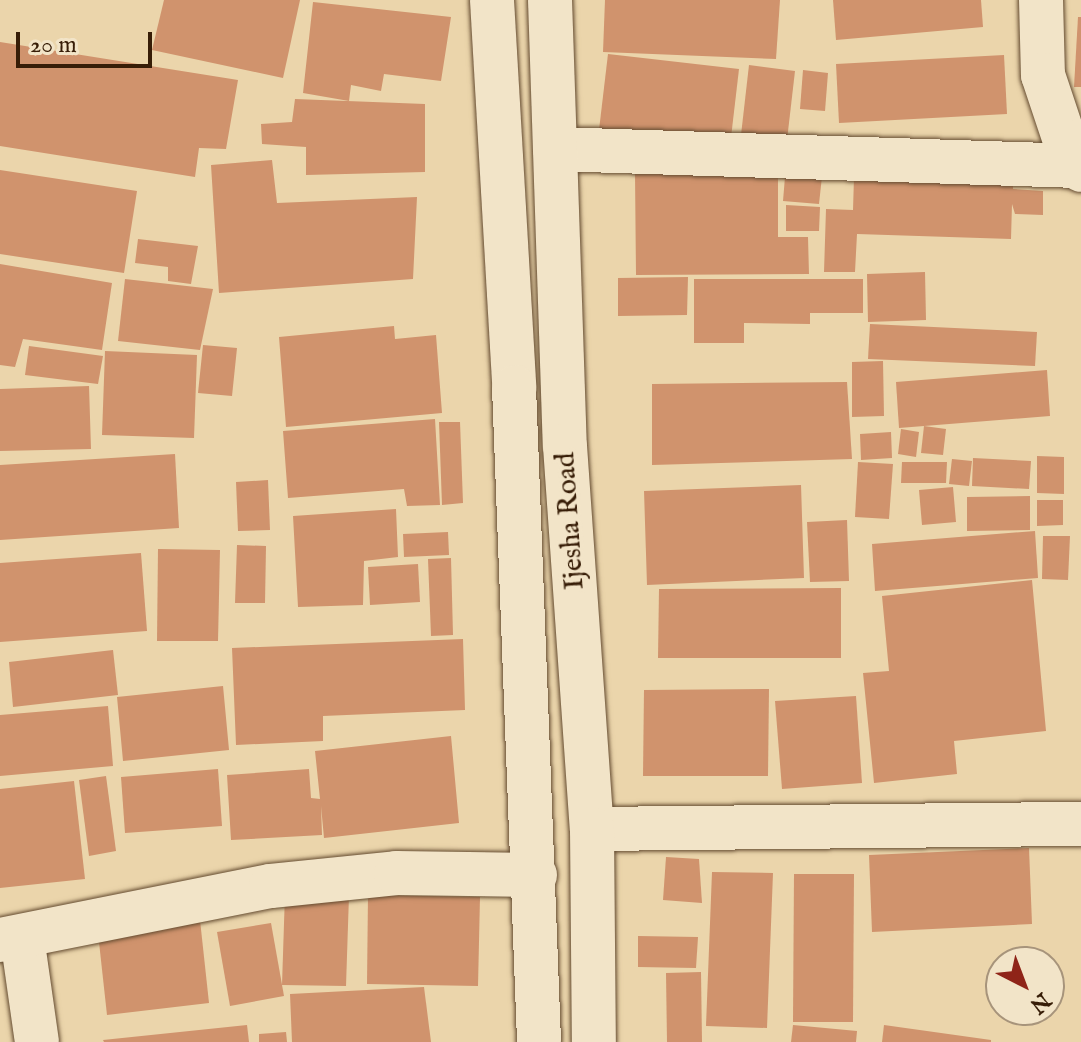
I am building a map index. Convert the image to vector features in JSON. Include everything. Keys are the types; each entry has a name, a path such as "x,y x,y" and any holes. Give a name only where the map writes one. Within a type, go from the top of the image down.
{"main road":[{"name":"Ijesha Road","path":"492,0 535,875 539,1042"},
{"name":"Ijesha Road","path":"550,0 565,446 592,829 594,1042"},
{"path":"1041,0 1043,75 1065,141 1080,168"},
{"path":"555,149 1080,168"},
{"path":"592,829 1081,824"},
{"path":"37,1042 11,939 271,886 396,873 535,875"}],"building":[{"path":"164,0 300,0 283,78 152,50"},
{"path":"605,0 780,0 776,59 603,52"},
{"path":"833,0 981,0 983,27 836,40"},
{"path":"313,2 451,17 441,81 384,74 381,91 351,85 349,101 303,93"},
{"path":"1078,17 1081,17 1081,87 1074,87"},
{"path":"0,42 238,80 226,149 199,148 195,177 0,146"},
{"path":"608,54 739,69 730,146 599,130"},
{"path":"1004,55 1007,114 839,123 836,64"},
{"path":"749,65 795,71 787,140 741,135"},
{"path":"803,70 828,73 825,111 800,109"},
{"path":"295,99 425,104 425,172 306,175 306,147 262,144 261,124 292,122"},
{"path":"272,160 277,203 417,197 413,279 219,293 211,165"},
{"path":"786,165 823,167 819,204 783,201"},
{"path":"0,170 137,191 124,273 0,254"},
{"path":"778,173 778,237 808,237 809,274 636,275 635,174"},
{"path":"854,177 1013,181 1013,189 1043,191 1043,215 1015,214 1012,204 1011,239 857,234 855,272 824,272 826,209 853,210"},
{"path":"786,205 820,207 819,231 786,231"},
{"path":"138,239 198,246 191,284 168,281 168,267 135,263"},
{"path":"0,264 112,283 102,350 23,339 15,367 0,365"},
{"path":"925,272 926,320 868,322 867,274"},
{"path":"688,277 687,315 618,316 618,278"},
{"path":"125,279 213,289 200,350 118,341"},
{"path":"694,279 863,279 863,313 810,313 810,324 744,323 744,343 694,343"},
{"path":"870,324 1037,332 1035,366 868,359"},
{"path":"394,326 395,339 436,335 442,413 286,427 279,337"},
{"path":"203,345 237,348 232,396 198,393"},
{"path":"29,346 103,356 98,384 25,375"},
{"path":"105,351 197,355 194,438 102,435"},
{"path":"883,361 884,416 852,417 852,362"},
{"path":"1047,370 1050,416 899,428 896,382"},
{"path":"847,382 852,459 652,465 652,384"},
{"path":"89,386 91,449 0,451 0,389"},
{"path":"435,419 440,505 407,506 404,489 288,498 283,431"},
{"path":"439,422 460,422 463,503 442,505"},
{"path":"924,426 946,429 943,455 921,453"},
{"path":"901,429 919,432 916,457 898,454"},
{"path":"891,432 892,458 861,460 860,434"},
{"path":"175,454 179,528 0,540 0,465"},
{"path":"1037,456 1064,457 1064,494 1037,493"},
{"path":"973,458 1031,461 1029,489 972,486"},
{"path":"952,459 972,461 969,486 949,484"},
{"path":"858,462 893,464 889,519 855,517"},
{"path":"902,462 947,462 946,483 901,483"},
{"path":"268,480 270,530 238,531 236,482"},
{"path":"801,485 804,578 647,585 644,491"},
{"path":"953,487 956,522 922,525 919,490"},
{"path":"1030,496 1030,530 967,531 967,497"},
{"path":"1037,500 1063,500 1063,525 1037,526"},
{"path":"396,509 398,557 364,561 363,605 298,607 293,516"},
{"path":"847,520 849,581 810,582 807,522"},
{"path":"1035,531 1038,578 875,591 872,544"},
{"path":"448,532 449,555 404,557 403,534"},
{"path":"1043,536 1070,536 1068,580 1042,579"},
{"path":"237,545 266,546 265,603 235,603"},
{"path":"158,549 220,550 218,641 157,641"},
{"path":"141,553 147,631 0,642 0,563"},
{"path":"451,558 453,635 431,636 428,559"},
{"path":"418,564 420,602 370,605 368,567"},
{"path":"1032,580 1046,731 954,741 957,774 874,783 863,673 889,671 882,596"},
{"path":"841,588 841,658 658,658 659,589"},
{"path":"463,639 465,710 323,716 323,741 236,745 232,648"},
{"path":"113,650 118,695 13,707 9,662"},
{"path":"223,686 229,750 123,761 117,697"},
{"path":"769,689 768,776 643,776 644,690"},
{"path":"856,696 862,783 782,789 775,701"},
{"path":"108,706 113,766 0,776 0,715"},
{"path":"451,736 459,823 324,838 321,806 322,835 231,840 227,775 309,769 311,798 320,799 315,751"},
{"path":"218,769 222,826 125,833 121,777"},
{"path":"106,776 116,851 89,856 79,780"},
{"path":"74,781 85,879 0,888 0,789"},
{"path":"1029,848 1032,924 872,932 869,855"},
{"path":"666,857 699,859 702,903 663,900"},
{"path":"712,872 773,873 767,1028 706,1026"},
{"path":"794,874 854,874 853,1022 793,1022"},
{"path":"285,893 349,895 346,986 282,985"},
{"path":"368,895 480,897 478,986 367,984"},
{"path":"200,920 209,1003 107,1015 98,933"},
{"path":"271,923 284,996 230,1006 217,932"},
{"path":"638,936 698,937 696,968 638,967"},
{"path":"701,972 702,1042 667,1042 666,973"},
{"path":"424,987 431,1042 292,1042 290,994"},
{"path":"247,1025 249,1042 103,1040"},
{"path":"793,1025 857,1031 856,1042 791,1042"},
{"path":"884,1025 991,1040 991,1042 882,1042"},
{"path":"286,1032 287,1042 259,1042 259,1034"}]}
